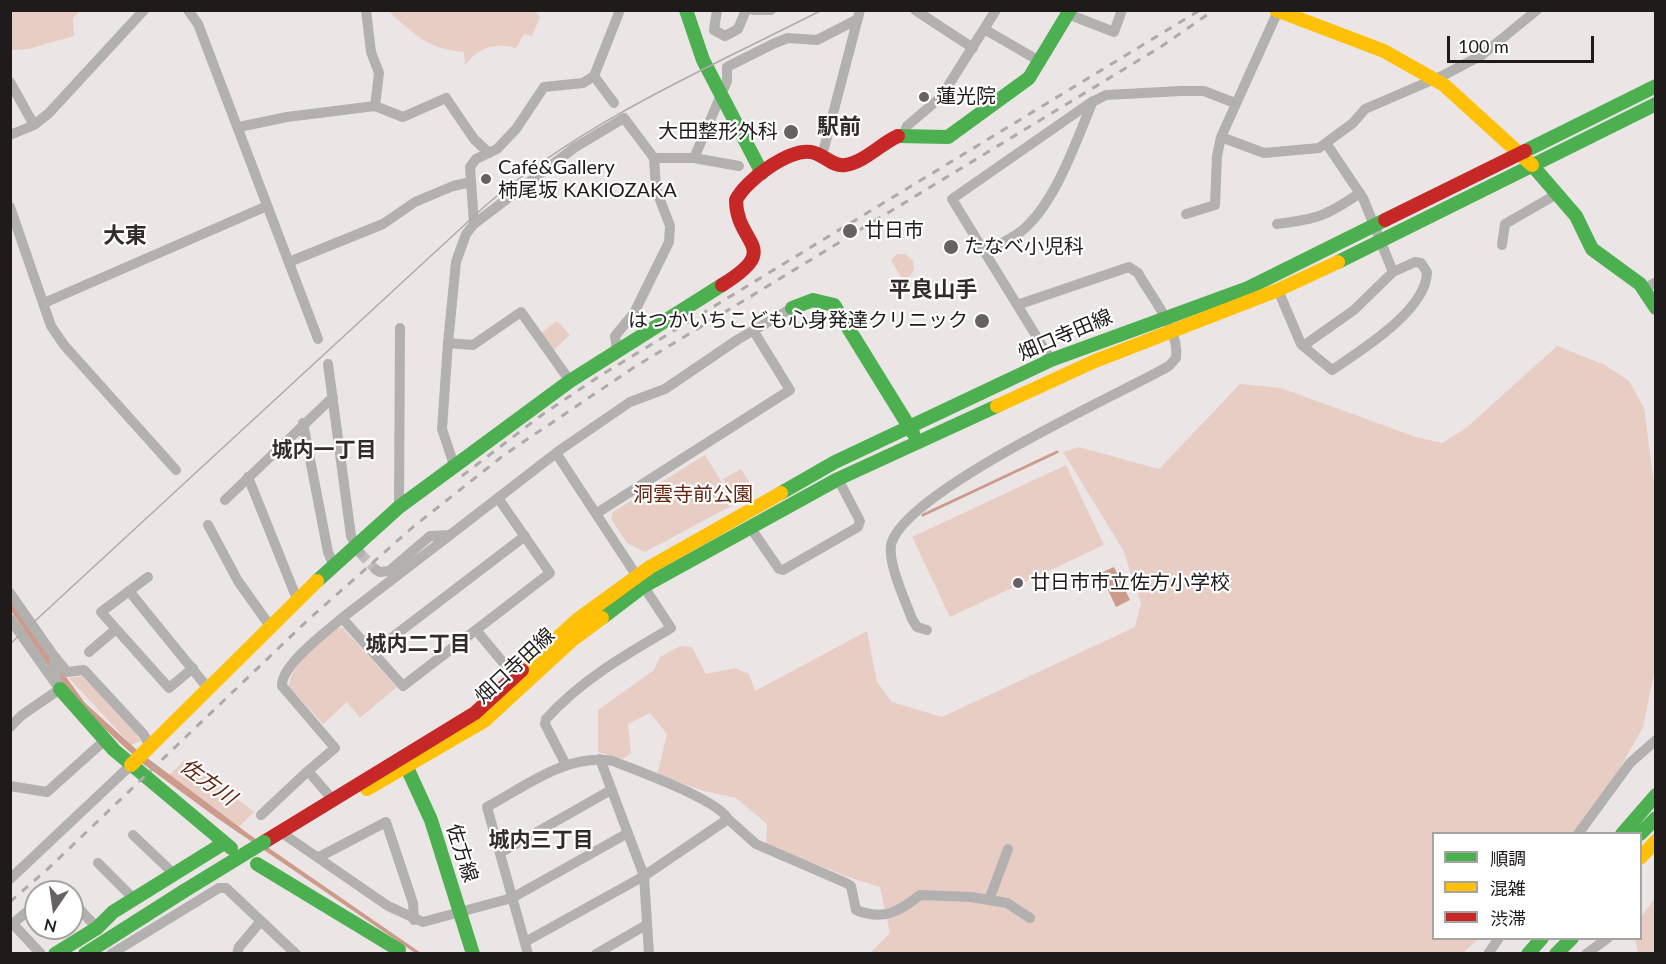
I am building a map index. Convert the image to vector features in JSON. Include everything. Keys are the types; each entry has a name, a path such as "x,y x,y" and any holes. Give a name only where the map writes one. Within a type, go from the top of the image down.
{"main road":[{"path":"686,10 703,60 762,173"},
{"path":"1277,11 1303,15 1384,51 1434,78 1532,165 1576,216 1592,249 1650,285 1656,308"},
{"path":"140,755 297,599 357,549 399,507 570,381 748,268 754,255 754,245 737,214 736,201 744,185 801,151 814,152 834,164 845,165 903,135 940,139 948,137 1029,78 1041,62 1069,12"},
{"name":"畑口寺田線","path":"405,761 498,711 580,634 641,581 834,462 1051,360 1248,288 1374,228 1518,152 1656,86"},
{"path":"264,842 405,761 475,713 577,620 641,581 750,527 838,479 917,441 1095,361 1278,290 1380,243 1656,104"},
{"path":"792,308 810,299 819,299 834,305 917,441"},
{"path":"55,954 97,928 113,912 228,845 140,755 104,741 60,689"},
{"path":"85,954 151,910 193,896 264,842 333,800 405,761"},
{"name":"佐方線","path":"405,761 431,820 473,954"},
{"path":"1624,832 1656,795"},
{"path":"1642,832 1656,818"},
{"path":"1642,857 1656,841"},
{"path":"1642,871 1656,858"},
{"path":"257,864 400,952"},
{"path":"92,953 151,910"},
{"path":"1528,954 1539,940"},
{"path":"1555,954 1569,940"}],"street":[{"path":"10,135 34,125 144,10"},
{"path":"188,10 198,24 239,127 318,339"},
{"path":"366,10 371,52 379,73 375,106"},
{"path":"474,224 470,167 476,159 497,148 516,129 544,87 583,83 594,76 620,10"},
{"path":"717,10 714,30 725,36 738,29 746,10"},
{"path":"753,10 771,10"},
{"path":"915,10 973,48"},
{"path":"903,135 907,126 941,97 996,10"},
{"path":"1069,12 1114,32 1122,10"},
{"path":"1221,137 1264,153 1314,150 1326,143 1365,109 1482,55 1537,10"},
{"path":"1186,214 1215,205 1217,156 1221,137 1277,11"},
{"path":"694,158 727,81 728,67 788,38 817,39 859,15"},
{"path":"822,156 859,15"},
{"path":"984,29 1041,62"},
{"path":"594,76 614,103"},
{"path":"10,82 34,125"},
{"path":"1051,360 952,199 1093,101 1106,95 1180,90 1204,91 1235,103"},
{"path":"239,127 287,117 375,106 403,117 446,98 474,139 489,153"},
{"path":"985,252 1023,230 1032,220 1063,172 1093,101"},
{"path":"454,465 442,429 456,262 466,234 474,224 574,148 624,118 654,158 656,189 670,226 669,242 634,313 615,336 618,351"},
{"path":"1326,143 1360,193 1393,272"},
{"path":"654,158 694,158 739,165"},
{"path":"289,262 383,224 416,202 453,186 471,182"},
{"path":"1277,224 1307,221 1329,214 1360,193"},
{"path":"1502,245 1505,224 1557,194"},
{"path":"44,303 267,206"},
{"path":"10,207 51,326 64,345 176,470"},
{"path":"1278,290 1303,346 1332,370 1389,330 1406,313 1427,279 1427,272 1420,263 1415,262 1393,272 1354,310 1303,346"},
{"path":"927,630 917,627 912,619 892,561 891,547 900,530 940,492 987,462 1169,366 1176,353 1171,332 1138,273 1129,267 1017,305"},
{"path":"261,815 335,748 282,686 282,678 294,661 342,618 556,453 634,400 670,386 753,330 792,308"},
{"path":"448,343 473,345 521,312 570,381"},
{"path":"399,507 400,328"},
{"path":"597,513 790,390 753,330"},
{"path":"328,364 357,549"},
{"path":"225,500 303,423 333,397"},
{"path":"303,423 328,552 334,566"},
{"path":"556,453 671,628 591,677 567,695 546,719 545,724 566,765"},
{"path":"248,477 297,599"},
{"path":"750,527 779,569 783,570 858,527 860,521 838,479"},
{"path":"342,618 403,686 476,630 550,573 498,498"},
{"path":"208,525 238,581 270,626"},
{"path":"376,570 389,571 432,535 450,535"},
{"path":"373,652 525,536"},
{"path":"148,577 101,612 169,688 193,668"},
{"path":"129,591 207,687"},
{"path":"10,593 55,659 67,672 84,670 144,735 140,755 10,879"},
{"path":"10,619 60,689"},
{"path":"89,652 116,629"},
{"path":"476,630 515,677"},
{"path":"55,659 55,675 60,689"},
{"path":"10,727 60,689"},
{"path":"1579,832 1630,763 1656,740"},
{"path":"10,786 47,792 104,741"},
{"path":"600,759 644,876 649,954"},
{"path":"728,819 644,876 527,948 487,807 566,765 600,759 631,768 703,798 724,812 728,819 756,844 851,886 856,909 864,913 882,914 900,911 920,895 1007,903 1030,918"},
{"path":"308,771 333,800"},
{"path":"500,853 611,790"},
{"path":"319,857 386,822 413,903 414,920"},
{"path":"282,832 388,906 414,920 423,922 512,898 628,832"},
{"path":"133,835 179,873"},
{"path":"989,900 1008,849"},
{"path":"98,863 134,899"},
{"path":"111,954 193,896 219,888 226,888 296,954"},
{"path":"24,914 12,925 41,954"},
{"path":"84,914 97,928"},
{"path":"237,954 238,948 260,922"},
{"path":"596,954 646,925"},
{"path":"1488,954 1498,940"},
{"path":"1586,954 1607,940"}],"green space":[{"path":"533,10 540,17 532,36 524,34 516,48 494,46 487,48 475,54 465,65 464,52 430,44 388,11"},
{"path":"10,11 80,11 73,18 74,36 28,49 11,50"},
{"path":"897,254 905,254 913,261 914,270 908,279 901,277 891,260"},
{"path":"557,321 570,335 554,350 541,333"},
{"path":"1557,346 1605,365 1629,381 1644,408 1656,499 1656,664 1643,727 1605,795 1575,832 1432,832 1432,940 1477,940 1463,953 870,953 890,933 880,887 766,845 767,824 736,798 704,791 657,775 667,734 650,713 628,724 631,753 623,759 598,752 598,710 654,670 660,657 680,646 692,647 706,674 735,668 749,674 755,691 867,631 877,682 892,702 942,717 1135,627 1141,603 1123,550 1063,452 1079,447 1159,469 1240,384 1281,388 1416,437 1442,443 1466,428"},
{"name":"洞雲寺前公園","path":"705,455 735,504 645,552 627,543 611,519 613,512"},
{"path":"1066,465 1104,545 950,617 912,537"},
{"path":"741,469 755,492 737,502 723,479"},
{"path":"336,628 343,628 397,687 360,718 347,702 323,724 289,687 290,678 300,662"},
{"path":"83,676 141,741 131,745 69,678"},
{"path":"186,759 254,812 239,827 169,775"},
{"path":"1655,898 1655,953 1638,953 1635,940 1642,940 1642,916"}],"shaded area":[{"path":"1114,567 1130,600 1116,607 1100,573"},
{"path":"10,600 85,703 138,751 250,835 421,953 415,953 217,818 142,763 82,708 61,684 11,611"}],"waterway":[{"path":"923,515 1057,452"}],"tunnel":[{"path":"360,553 376,570"}],"tram line":[{"path":"10,644 485,206 523,176 563,148 647,98 822,10"}],"railway":[{"path":"462,476 539,417 598,377 1200,10"},
{"path":"10,902 52,865 309,619 413,527 504,455 633,368 1162,46 1214,10"}],"traffic: fast":[{"path":"686,10 703,60 762,173"},
{"path":"898,136 948,137 1029,78 1070,10"},
{"path":"1525,151 1656,86"},
{"path":"1338,262 1656,104"},
{"path":"1532,165 1576,216 1592,249 1640,284 1656,308"},
{"path":"781,493 835,462 1051,360 1248,288 1385,220"},
{"path":"317,581 399,507 570,381 722,285"},
{"path":"792,308 813,300 834,305 913,433"},
{"path":"602,618 644,586 838,479 997,406"},
{"path":"60,689 114,750 231,848"},
{"path":"403,759 431,820 473,954"},
{"path":"1624,832 1656,795"},
{"path":"1642,832 1656,818"},
{"path":"184,891 264,842"},
{"path":"55,954 97,928 113,912 224,843"},
{"path":"257,864 399,950"},
{"path":"85,954 184,891"},
{"path":"1528,954 1540,940"},
{"path":"1556,954 1570,940"}],"traffic: slow":[{"path":"1276,10 1384,51 1444,85 1532,165"},
{"path":"997,406 1095,361 1278,290 1338,262"},
{"path":"522,670 577,620 650,567 781,493"},
{"path":"131,765 317,581"},
{"path":"367,789 484,721 571,641 602,618"},
{"path":"1642,856 1656,841"}],"traffic: jam":[{"path":"722,285 740,272 750,262 754,253 738,215 736,200 758,175 780,160 802,152 816,153 832,162 845,165 866,157 898,136"},
{"path":"1385,220 1525,151"},
{"path":"264,842 475,713 522,670"}],"place":[{"name":"蓮光院","path":"924,97"},
{"name":"大田整形外科","path":"791,132"},
{"name":"Café&Gallery 柿尾坂 KAKIOZAKA","path":"486,179"},
{"name":"廿日市","path":"850,231"},
{"name":"たなべ小児科","path":"951,247"},
{"name":"はつかいちこども心身発達クリニック","path":"982,321"},
{"name":"廿日市市立佐方小学校","path":"1018,583"}],"district":[{"name":"駅前","path":"839,127"},
{"name":"大東","path":"125,236"},
{"name":"平良山手","path":"933,290"},
{"name":"城内一丁目","path":"324,450"},
{"name":"城内二丁目","path":"418,644"},
{"name":"城内三丁目","path":"541,840"}],"water label":[{"name":"佐方川","path":"208,782"}]}
